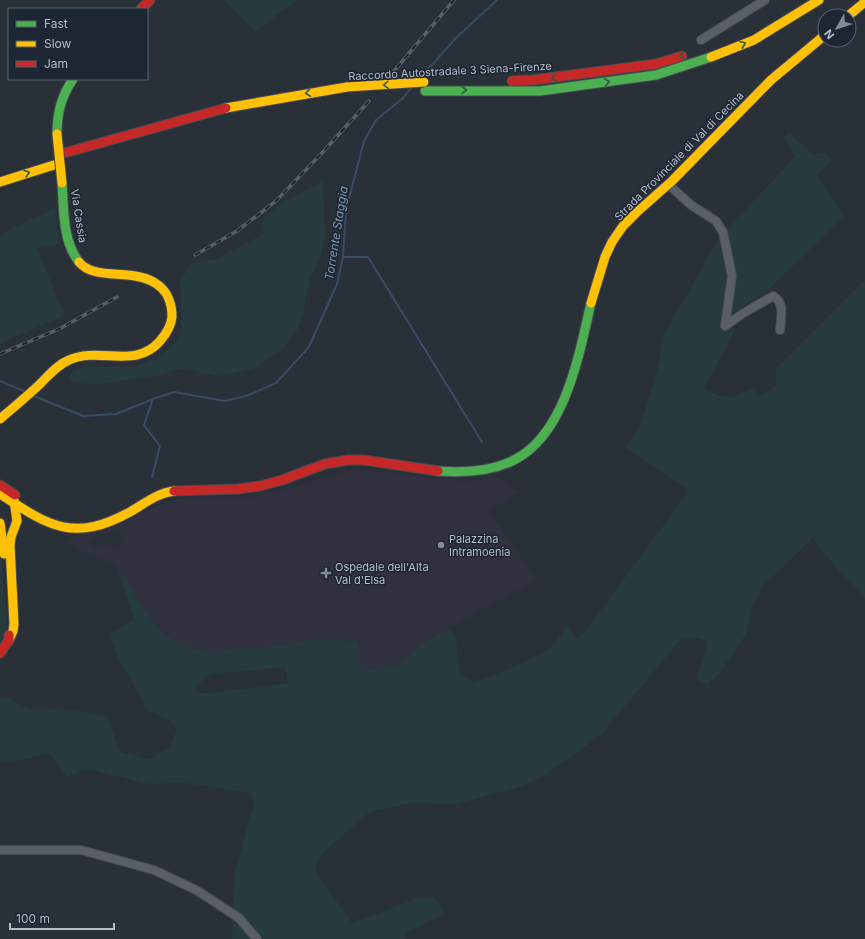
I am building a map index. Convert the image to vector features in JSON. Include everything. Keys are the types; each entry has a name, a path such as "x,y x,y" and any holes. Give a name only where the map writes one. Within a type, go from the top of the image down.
{"main road":[{"path":"142,8 150,0"},
{"name":"Raccordo Autostradale 3 Siena-Firenze","path":"502,81 533,80 656,64 701,51 750,32 806,0"},
{"name":"Raccordo Autostradale 3 Siena-Firenze","path":"64,157 226,108 347,92 425,87 540,91 656,75 754,40 819,0"},
{"path":"857,9 865,2"},
{"name":"Strada Provinciale di Val di Cecina","path":"0,494 50,524 70,529 93,528 142,505 156,496 175,490 231,489 264,486 325,464 342,461 359,460 456,472 484,471 498,467 518,458 538,442 558,411 566,394 602,263 618,233 635,213 669,185 772,79 817,42"},
{"name":"Via Cassia","path":"0,419 53,371 68,360 87,355 130,358 145,354 163,338 169,329 172,317 170,304 166,294 158,284 142,276 132,274 90,271 81,265 74,256 68,241 57,134 59,104 63,93 72,80"},
{"name":"Raccordo Autostradale 3 Siena-Firenze","path":"425,87 455,82"},
{"path":"0,174 53,161 0,182"},
{"name":"Strada Provinciale di Val di Cecina","path":"142,505 177,497 236,495 268,492 339,468 359,465 393,465"},
{"name":"Strada Provinciale di Val di Cecina","path":"0,485 49,516 60,521 80,523 108,521"},
{"path":"0,490 13,498 17,517 10,546 14,624 9,640 0,653"},
{"path":"16,525 34,515"},
{"path":"0,523 10,617 9,640"}],"street":[{"path":"701,40 765,0"},
{"path":"669,185 691,205 716,221 723,232 732,276 725,326 773,296 780,302 780,330"},
{"path":"0,850 81,850 154,870 198,891 239,918 257,939"}],"shaded area":[{"name":"Ospedale dell'Alta Val d'Elsa","path":"355,470 394,473 456,481 471,481 496,476 521,492 489,510 537,580 429,639 397,665 360,671 359,641 317,639 276,646 236,648 217,652 197,650 178,643 152,622 117,566 82,552 65,541 85,533 104,529 161,504 187,499 252,497 295,487 339,473","holes":["120,532 121,547 97,546 97,548 86,542 102,534"]}],"green space":[{"path":"224,0 298,0 255,31"},
{"path":"789,133 813,154 824,152 832,160 817,175 844,216 767,291 731,314 734,333 707,382 705,389 718,396 735,397 750,388 762,396 776,386 776,369 865,280 865,598 839,572 813,538 764,585 752,608 746,634 717,677 707,684 697,680 708,641 692,637 681,639 601,735 545,775 519,787 456,804 411,803 370,812 321,854 316,864 317,874 352,923 416,899 434,897 446,914 405,933 405,939 232,939 235,873 254,806 251,793 184,783 149,784 93,770 83,770 67,777 49,753 17,761 0,763 0,698 8,699 33,709 67,709 107,717 120,752 148,759 169,749 177,729 169,719 152,713 144,706 140,696 119,660 109,634 134,619 117,566 144,610 160,630 178,643 197,650 217,652 236,648 276,646 317,639 359,641 361,671 397,665 429,639 450,628 456,639 460,674 474,683 528,661 554,645 567,625 577,639 581,637 686,495 686,488 626,448 641,424 660,360 662,338 714,247 731,223 795,157 784,138","holes":["285,667 288,683 211,693 199,693 193,688 211,674"]},
{"path":"323,181 325,236 320,258 309,282 303,313 298,329 281,351 255,368 226,375 215,376 188,369 102,384 73,382 69,377 71,372 86,367 135,367 158,358 175,344 182,332 180,281 192,263 215,259 264,234 262,219 285,201"},
{"path":"55,208 59,244 36,248 65,315 0,344 0,234"},
{"path":"0,551 7,623 6,631 0,644"}],"waterway":[{"name":"Torrente Staggia","path":"422,76 455,39 497,0"},
{"name":"Torrente Staggia","path":"34,396 83,416 116,414 174,392 225,401 249,395 276,383 309,347 337,284 343,257 346,210 364,141 376,120 403,98 411,88"},
{"path":"343,257 368,257 482,442"},
{"name":"Torrente Staggia","path":"0,381 26,392"},
{"path":"152,477 160,446 144,425 153,399"}],"railway":[{"path":"389,77 454,0"},
{"path":"195,255 237,231 276,201 369,101"},
{"path":"0,354 59,329 117,297"}],"traffic: fast":[{"path":"425,91 540,91 656,75 711,57"},
{"path":"57,134 60,105 65,92 72,80"},
{"path":"62,183 65,224 69,244 79,262"},
{"path":"438,471 468,472 497,467 516,459 533,447 547,430 559,411 568,390 591,303"}],"traffic: slow":[{"path":"711,57 754,40 819,0"},
{"path":"857,9 865,2"},
{"path":"591,303 605,257 612,242 623,226 672,181 771,80 817,42"},
{"path":"347,87 424,82"},
{"path":"226,108 347,87"},
{"path":"57,134 62,183"},
{"path":"0,182 54,165"},
{"path":"0,419 65,362 81,356 128,356 140,354 150,350 160,341 168,330 172,317 171,308 167,295 158,285 149,280 138,277 95,272 86,268 79,262"},
{"path":"0,494 33,515 48,522 62,527 77,528 93,527 110,521 130,512 156,496 174,491"},
{"path":"9,640 14,624 10,546 11,537 17,521 14,500"},
{"path":"0,523 4,554"}],"traffic: jam":[{"path":"142,8 150,0"},
{"path":"512,81 533,80 656,64 682,56"},
{"path":"64,153 226,108"},
{"path":"174,491 238,489 260,486 282,480 325,464 348,460 364,460 438,471"},
{"path":"0,485 15,495"},
{"path":"0,653 9,640 9,635"}],"place":[{"name":"Palazzina Intramoenia","path":"441,545"},
{"name":"Ospedale dell'Alta Val d'Elsa","path":"326,573"}]}
